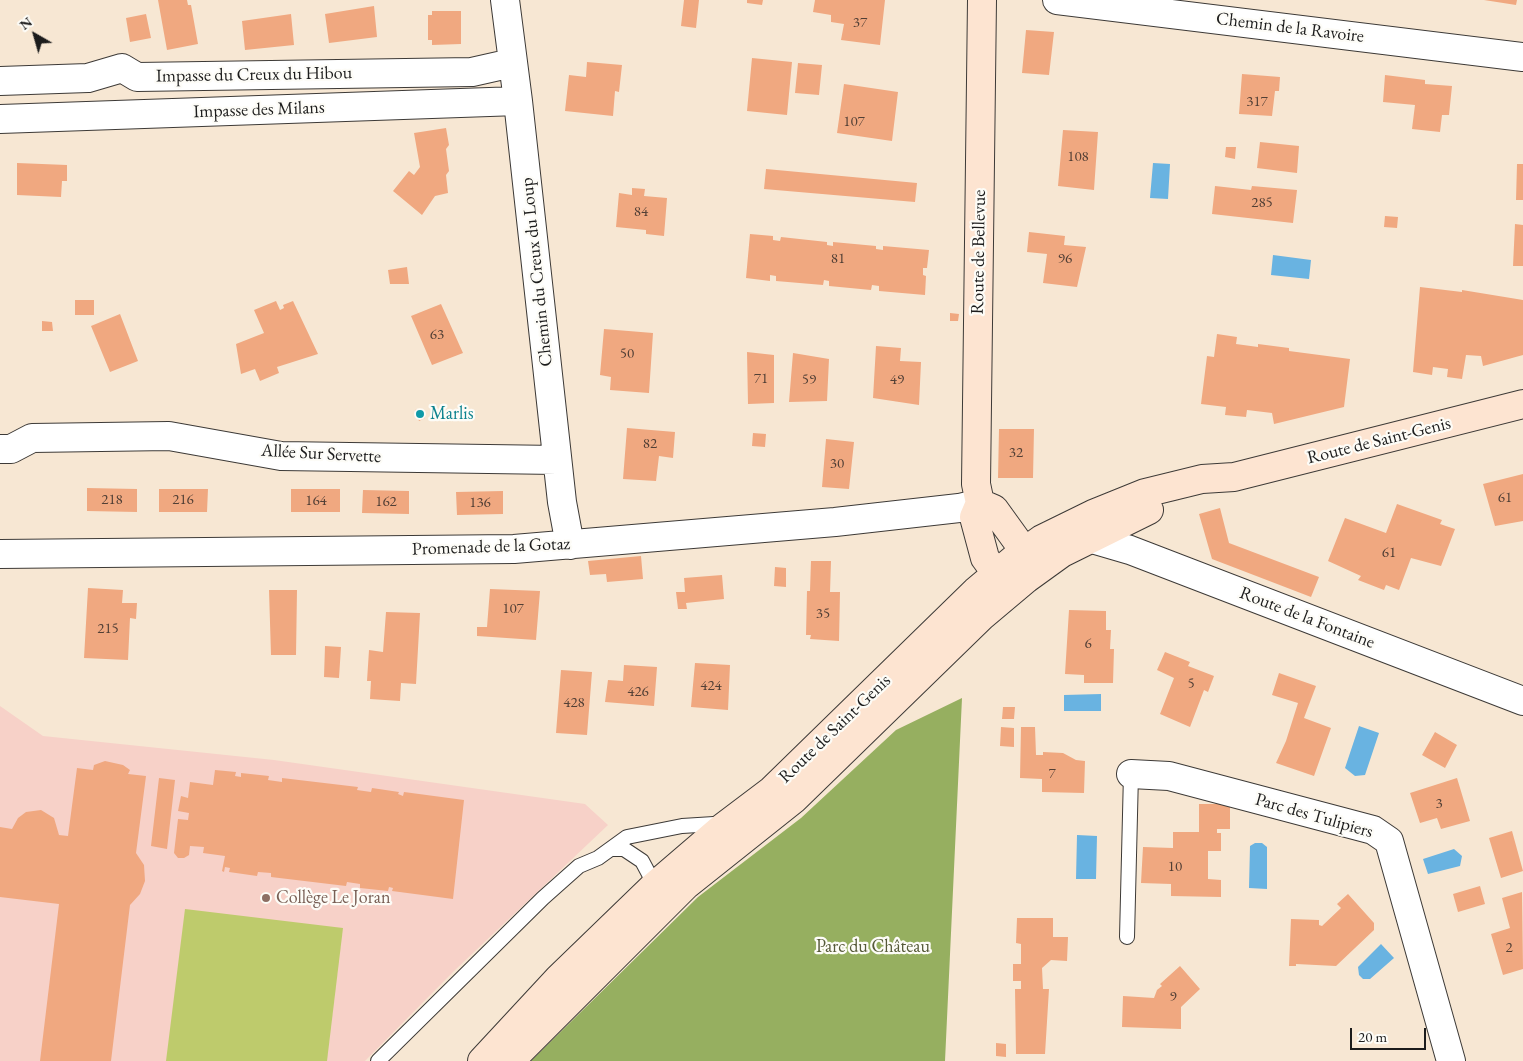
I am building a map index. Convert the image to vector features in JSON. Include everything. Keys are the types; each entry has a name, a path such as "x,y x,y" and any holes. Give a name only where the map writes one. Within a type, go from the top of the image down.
{"main road":[{"name":"Route de Bellevue","path":"982,0 976,484 980,503 974,517 985,558 1013,579"},
{"name":"Route de Saint-Genis","path":"510,1061 686,885 794,799 962,633 1013,579 1024,552 1042,540 1085,517 1145,493 1202,479 1234,476 1523,404"},
{"name":"Route de Saint-Genis","path":"482,1061 559,978 652,888 722,828 771,791 1013,579 1089,538 1147,510 1208,490 1234,476"},
{"path":"980,503 994,509 1024,552"}],"street":[{"name":"Chemin du Creux du Loup","path":"505,0 518,101 562,502 570,545"},
{"name":"Chemin de la Ravoire","path":"1057,0 1523,57"},
{"name":"Impasse du Creux du Hibou","path":"0,81 88,78 122,68 137,78 472,72 512,63"},
{"name":"Impasse des Milans","path":"0,119 518,101"},
{"name":"Allée Sur Servette","path":"0,449 11,449 32,438 169,436 281,456 557,460"},
{"name":"Promenade de la Gotaz","path":"0,554 514,549 835,522 959,508 980,503"},
{"name":"Route de la Fontaine","path":"1089,538 1130,550 1523,701"},
{"name":"Parc des Tulipiers","path":"1131,774 1169,776 1372,830 1389,840 1450,1061"}],"lane":[{"path":"1127,936 1131,774"},
{"path":"378,1061 542,898 579,866 612,848 627,837 682,826 714,824 722,828"},
{"path":"612,848 624,849 642,861 650,876 654,917"}],"shaded area":[{"name":"Collège Le Joran","path":"0,706 43,736 274,760 585,804 608,825 454,971 365,1061 0,1061"}],"green space":[{"name":"Parc du Château","path":"962,698 945,1061 531,1061 698,897 801,818 896,730"},
{"path":"185,909 343,928 327,1061 166,1061"}],"water":[{"path":"1153,163 1170,164 1168,199 1150,198"},
{"path":"1273,255 1311,260 1309,279 1271,275"},
{"path":"1101,694 1101,711 1064,711 1064,695"},
{"path":"1359,726 1379,733 1365,775 1355,776 1345,768"},
{"path":"1077,835 1097,836 1096,879 1076,879"},
{"path":"1255,843 1262,843 1267,847 1267,889 1249,888 1250,846"},
{"path":"1454,849 1462,856 1460,866 1428,874 1423,859"},
{"path":"1381,944 1394,958 1370,979 1363,979 1359,975 1358,967"}],"building":[{"path":"158,0 187,0 188,5 191,5 198,44 167,50"},
{"path":"684,0 699,0 696,28 681,26"},
{"path":"747,0 763,0 762,5 747,3"},
{"path":"815,0 885,0 880,45 841,40 844,24 831,22 831,15 813,12"},
{"path":"1484,0 1517,0 1516,5"},
{"path":"374,6 377,37 329,43 325,14"},
{"path":"432,11 461,11 461,44 432,45 432,40 428,40 428,15 432,15"},
{"path":"146,14 151,38 130,42 126,18"},
{"path":"291,14 294,45 245,50 242,21"},
{"path":"1026,30 1054,32 1049,75 1022,73"},
{"path":"752,58 792,62 787,115 747,111"},
{"path":"587,62 622,65 619,92 615,91 613,116 565,111 569,75 586,77"},
{"path":"798,63 822,65 819,95 795,93"},
{"path":"1242,74 1280,77 1279,91 1275,91 1272,116 1239,114"},
{"path":"1385,75 1425,80 1425,84 1452,86 1449,115 1442,115 1440,132 1412,129 1415,105 1383,102"},
{"path":"844,84 898,92 892,141 837,133"},
{"path":"446,128 449,145 446,149 449,171 446,175 448,193 435,196 422,215 393,191 409,171 414,175 420,167 414,133"},
{"path":"1063,130 1098,132 1094,190 1058,186"},
{"path":"1260,142 1299,146 1297,173 1257,168"},
{"path":"1226,147 1236,147 1235,159 1225,157"},
{"path":"17,163 67,165 67,181 62,181 61,197 17,195"},
{"path":"1517,164 1523,164 1523,200 1516,200"},
{"path":"766,169 917,183 915,202 764,189"},
{"path":"1215,186 1251,190 1252,186 1297,190 1293,223 1212,214"},
{"path":"632,188 645,189 644,196 667,198 664,236 646,234 646,230 616,227 619,193 632,195"},
{"path":"1385,216 1398,217 1397,228 1384,227"},
{"path":"1515,224 1523,225 1523,266 1513,266"},
{"path":"1029,232 1065,236 1064,245 1086,247 1077,287 1043,283 1047,254 1027,252"},
{"path":"750,234 773,236 773,240 780,241 781,237 827,242 827,245 833,246 833,242 876,246 876,249 883,250 883,246 929,250 927,268 923,268 923,275 926,276 925,295 879,291 879,286 872,285 871,290 829,286 829,281 824,280 823,285 776,281 776,276 770,275 770,281 746,278"},
{"path":"407,267 409,284 390,284 388,270"},
{"path":"1420,287 1462,292 1462,290 1523,300 1523,355 1483,366 1481,356 1466,355 1462,379 1447,377 1448,369 1433,367 1432,375 1413,372"},
{"path":"75,300 94,300 94,315 75,315"},
{"path":"276,301 280,310 284,308 283,305 293,301 318,354 277,367 279,373 260,381 255,369 241,374 236,344 264,333 254,310"},
{"path":"441,304 463,353 432,365 411,316"},
{"path":"950,313 959,314 958,321 950,321"},
{"path":"120,314 138,361 110,372 91,326"},
{"path":"42,321 52,322 53,331 42,331"},
{"path":"604,329 653,333 649,393 610,390 611,377 600,375"},
{"path":"1217,334 1237,337 1236,344 1258,347 1258,344 1289,348 1289,351 1350,359 1344,407 1274,424 1272,413 1247,410 1246,417 1225,415 1226,407 1201,404 1207,356 1214,357"},
{"path":"876,346 901,348 900,361 921,362 919,405 873,398"},
{"path":"747,352 774,355 774,403 748,404"},
{"path":"793,353 829,359 827,401 789,402"},
{"name":"Marlis","path":"421,408 425,418 419,421 415,410"},
{"path":"627,428 675,432 673,458 659,456 656,481 623,479"},
{"path":"999,429 1034,429 1033,478 998,478"},
{"path":"753,433 766,434 765,447 752,446"},
{"path":"826,439 854,442 849,489 822,487"},
{"path":"1523,474 1523,521 1495,526 1483,484"},
{"path":"87,488 137,489 137,512 87,511"},
{"path":"159,489 208,489 207,512 159,512"},
{"path":"291,489 340,489 340,512 291,512"},
{"path":"363,490 409,491 409,514 362,513"},
{"path":"503,491 503,514 457,515 456,492"},
{"path":"1397,504 1442,520 1440,524 1455,529 1441,566 1411,558 1399,590 1386,585 1384,590 1358,580 1361,576 1328,561 1345,518 1386,533"},
{"path":"1220,508 1229,543 1319,577 1311,597 1212,559 1199,514"},
{"path":"641,556 643,579 607,582 606,574 590,575 588,561"},
{"path":"811,561 831,561 830,592 840,592 839,641 810,639 811,635 806,635 807,591 810,591"},
{"path":"775,567 786,568 786,587 774,586"},
{"path":"722,575 724,599 686,603 687,609 678,609 676,592 685,592 684,578"},
{"path":"88,588 123,590 122,603 137,603 136,619 130,618 128,660 84,658"},
{"path":"490,589 540,591 536,640 477,636 477,627 487,627"},
{"path":"269,590 297,590 296,655 271,655"},
{"path":"1069,610 1106,611 1106,630 1111,630 1110,649 1114,649 1113,683 1084,683 1084,675 1065,674"},
{"path":"386,612 420,613 416,684 401,683 400,701 370,699 371,681 367,681 369,650 383,652"},
{"path":"325,646 341,647 339,678 324,677"},
{"path":"1165,652 1190,662 1188,666 1214,676 1208,692 1204,690 1190,727 1160,714 1174,678 1157,670"},
{"path":"695,663 730,665 728,710 691,707"},
{"path":"624,665 657,667 654,706 605,702 608,680 623,681"},
{"path":"561,670 592,672 587,735 556,733"},
{"path":"1279,673 1316,686 1304,718 1331,728 1314,776 1276,763 1286,741 1298,703 1272,695"},
{"path":"1003,707 1015,707 1014,719 1002,719"},
{"path":"1001,727 1014,728 1014,747 1000,746"},
{"path":"1021,727 1035,727 1036,755 1043,755 1043,752 1063,753 1076,760 1085,761 1084,793 1042,792 1042,779 1020,778"},
{"path":"1435,732 1457,745 1445,768 1422,755"},
{"path":"105,761 123,765 130,770 128,774 146,776 136,853 144,865 145,881 140,894 130,905 111,1061 40,1061 59,904 0,897 0,827 12,829 18,818 26,812 41,810 54,818 59,835 68,836 77,768 93,770 94,765"},
{"path":"215,770 236,772 235,776 241,777 241,773 269,776 268,780 282,782 282,778 358,787 357,790 371,792 372,788 399,792 398,794 403,796 404,792 464,800 453,899 392,891 393,888 389,887 388,891 360,888 360,884 347,882 346,886 271,877 271,873 258,872 257,876 229,872 230,868 225,867 224,872 222,871 225,856 203,853 204,847 190,846 189,855 184,858 178,858 174,853 178,819 188,820 189,813 178,811 181,796 188,798 190,782 213,785"},
{"path":"159,778 175,780 167,849 151,846"},
{"path":"1457,778 1470,821 1441,829 1437,818 1420,823 1410,793"},
{"path":"1199,804 1230,804 1230,829 1217,829 1217,833 1221,833 1221,851 1208,851 1208,879 1221,880 1221,897 1171,896 1171,884 1141,883 1143,847 1173,848 1173,832 1199,832"},
{"path":"1512,831 1523,871 1501,878 1489,838"},
{"path":"1480,886 1485,904 1458,912 1453,894"},
{"path":"1522,892 1523,969 1503,975 1491,934 1510,928 1502,898"},
{"path":"1348,894 1374,923 1374,930 1336,966 1296,964 1296,966 1289,966 1291,919 1319,920 1319,925 1322,926 1341,908 1337,904"},
{"path":"1017,918 1053,918 1053,937 1068,937 1067,961 1051,960 1042,968 1043,989 1049,989 1045,1054 1016,1054 1015,989 1021,989 1021,981 1013,981 1013,964 1021,964 1021,944 1016,943"},
{"path":"1180,966 1200,989 1181,1007 1181,1029 1122,1027 1123,996 1154,998 1157,990 1162,986 1160,984"},
{"path":"996,1043 1006,1044 1006,1057 996,1056"}],"place":[{"name":"Marlis","path":"420,414"},
{"name":"Collège Le Joran","path":"266,898"}]}
